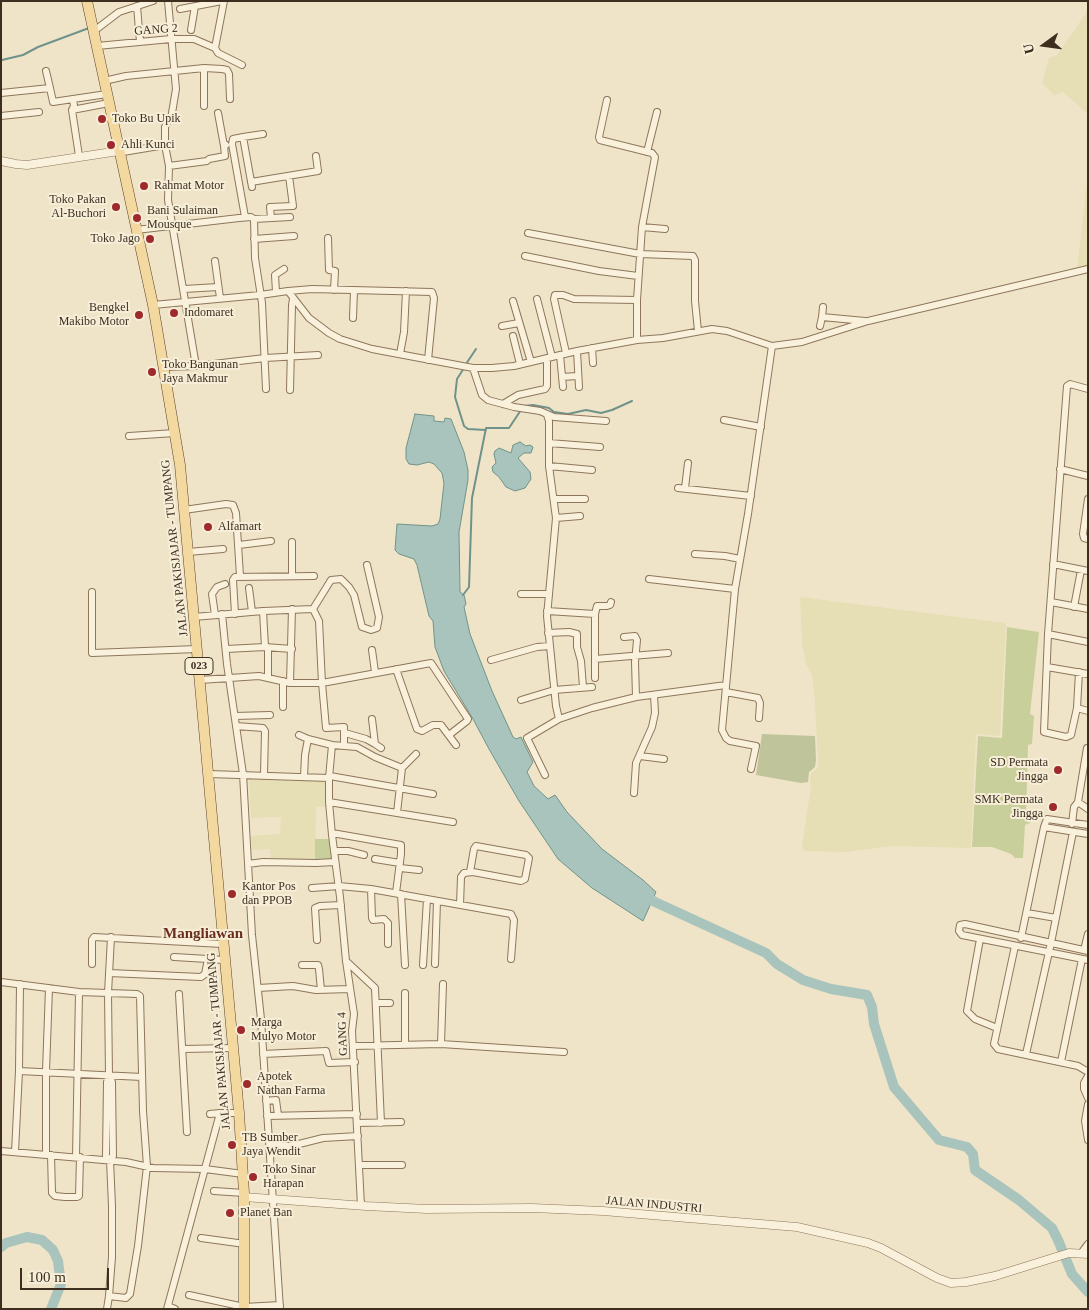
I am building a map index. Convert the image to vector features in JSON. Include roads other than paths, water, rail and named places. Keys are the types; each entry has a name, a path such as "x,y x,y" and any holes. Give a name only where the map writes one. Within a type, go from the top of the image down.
{"main road":[{"name":"JALAN PAKISJAJAR - TUMPANG","path":"87,1 153,305 175,433 209,774 222,944 239,1113 244,1195 244,1308"}],"street":[{"path":"93,28 115,15 153,1"},
{"path":"168,1 176,89 171,120 167,122 165,127 169,166 168,200 196,366"},
{"path":"180,9 223,1 215,48"},
{"path":"137,6 140,42"},
{"path":"191,30 195,6"},
{"name":"GANG 2","path":"97,46 171,39 194,39 215,48 218,53 242,65"},
{"path":"204,68 204,106"},
{"path":"104,81 126,76 204,68 227,70 229,74 230,100"},
{"path":"46,71 53,102 73,99 108,99"},
{"path":"1,93 50,88"},
{"path":"73,99 74,106 72,110 80,156"},
{"path":"72,110 108,99"},
{"path":"608,100 599,137 600,140 652,153 655,157 642,227 638,276 637,340"},
{"path":"1,116 39,112"},
{"path":"647,152 657,112"},
{"path":"169,166 207,161 225,156 218,113"},
{"path":"245,217 232,144 233,139 263,134"},
{"path":"243,137 252,185 318,171 316,156"},
{"path":"224,146 232,144"},
{"path":"1,161 27,165 166,145"},
{"path":"271,218 270,207 293,206 289,176"},
{"path":"136,230 171,224 245,217 254,219 290,217"},
{"path":"254,219 255,258 260,295 266,388"},
{"path":"642,227 665,229"},
{"path":"528,233 640,254 693,256 695,260 694,301 700,331"},
{"path":"254,239 294,236"},
{"path":"328,238 329,270 335,271 334,290"},
{"path":"526,256 599,271 638,276"},
{"path":"214,261 220,298"},
{"path":"276,292 275,275 284,269"},
{"path":"288,291 310,318 340,339 372,349 428,360 468,367 504,368 592,348 719,329 772,346 800,342 868,321 1088,269"},
{"path":"184,290 218,287"},
{"path":"153,305 260,295 301,289 430,292 434,295 428,360"},
{"path":"353,318 354,290"},
{"path":"400,354 404,332 406,291"},
{"path":"563,387 563,354 554,299 555,295 563,295 574,299 637,300"},
{"path":"290,390 293,299"},
{"path":"503,404 518,396 545,389 547,386 549,357 536,299"},
{"path":"513,301 531,362"},
{"path":"820,326 823,307"},
{"path":"822,316 868,321"},
{"path":"502,326 519,323"},
{"path":"513,336 520,364"},
{"path":"751,769 756,746 730,740 726,738 722,730 735,589 751,496 772,346"},
{"path":"592,348 593,363"},
{"path":"577,351 579,387"},
{"path":"164,367 196,366 265,358 318,356"},
{"path":"468,367 484,398 523,409 540,411 554,417 606,421"},
{"path":"562,378 577,376"},
{"path":"1079,672 1072,732 1066,737 1044,732 1048,634 1068,384 1088,389"},
{"path":"547,414 549,421 549,466 556,518 547,611 554,690 559,719"},
{"path":"724,420 760,427"},
{"path":"129,436 175,433"},
{"path":"549,444 600,447"},
{"path":"688,463 682,488 751,496"},
{"path":"549,466 592,470"},
{"path":"1060,470 1088,476"},
{"path":"554,499 585,500"},
{"path":"1088,499 1083,534 1084,538 1088,539"},
{"path":"184,510 226,504 233,505 236,513 240,576"},
{"path":"556,518 580,516"},
{"path":"239,545 270,541"},
{"path":"292,542 292,576"},
{"path":"188,552 223,549"},
{"path":"695,554 740,559"},
{"path":"1053,564 1084,570 1074,607"},
{"path":"313,609 331,580 341,579 354,595 362,627 371,630 377,628 379,617 367,565"},
{"path":"235,614 232,580 235,576 314,576"},
{"path":"649,579 735,589"},
{"path":"189,1295 244,1308 280,1307 243,774 226,649 212,594 217,587 225,584"},
{"path":"249,588 252,612"},
{"path":"92,592 92,653 197,649"},
{"path":"522,594 548,594"},
{"path":"595,678 595,614 597,606 607,606 611,602"},
{"path":"1051,602 1088,610"},
{"path":"283,707 292,649 292,609"},
{"path":"194,617 313,609"},
{"path":"313,609 319,621 326,728 344,727 344,745"},
{"path":"263,611 268,678"},
{"path":"547,611 595,614"},
{"path":"548,633 575,632 577,634 577,647 582,661 583,688"},
{"path":"1048,634 1088,642"},
{"path":"624,638 636,637 636,697"},
{"path":"491,660 537,647 550,646"},
{"path":"226,649 266,647 292,649"},
{"path":"372,650 375,672"},
{"path":"595,659 668,653"},
{"path":"200,680 251,676 286,682 322,682 429,663 433,664 468,719 449,736"},
{"path":"1046,667 1088,674"},
{"path":"396,669 417,729 422,731 437,724 441,725 456,745"},
{"path":"521,700 554,690 592,687"},
{"path":"546,775 527,738 559,719 592,708 636,697 726,688 758,698 760,703 759,718"},
{"path":"634,793 635,772 652,727 655,713 654,695"},
{"path":"1076,708 1088,711"},
{"path":"235,716 270,715"},
{"path":"372,719 375,744"},
{"path":"236,726 263,728 265,731 264,775"},
{"path":"345,733 366,739 381,748"},
{"path":"299,735 332,745 356,747 402,768"},
{"path":"304,777 308,739"},
{"name":"GANG 4","path":"332,745 329,802 346,961 354,1014 352,1031 361,1206"},
{"path":"1072,824 1074,807 1078,802 1086,770 1087,748"},
{"path":"397,813 402,768 416,754"},
{"path":"640,756 664,759"},
{"path":"209,774 330,777 434,794"},
{"path":"329,802 453,822"},
{"path":"1078,802 1088,809"},
{"path":"1021,938 1047,819 1088,825"},
{"path":"1044,827 1088,834"},
{"path":"1026,1054 1049,953 1073,832"},
{"path":"332,833 401,845 398,893 405,965"},
{"path":"460,905 461,877 464,873 470,872 521,881 525,879 529,858 526,855 476,846 470,872"},
{"path":"334,851 348,851 364,855"},
{"path":"375,859 419,870"},
{"path":"248,864 263,862 335,862"},
{"path":"312,888 339,886 371,889 511,914 514,920 511,959"},
{"path":"371,889 372,918 373,920 384,919 388,923 388,944"},
{"path":"423,964 427,899"},
{"path":"436,964 437,901"},
{"path":"317,940 315,908 341,905"},
{"path":"1027,913 1056,918"},
{"path":"1061,1062 1085,960 962,935 959,931 960,925 965,924 1086,951 1088,934"},
{"path":"92,964 94,937 222,944"},
{"path":"107,1309 112,1257 110,1160 112,1156 112,1082 109,1076 108,993 111,937"},
{"path":"980,939 967,1011 975,1019 997,1028"},
{"path":"1015,946 994,1044 998,1049 1078,1066 1088,1072"},
{"path":"174,957 224,960"},
{"path":"109,973 201,977 205,974 208,959"},
{"path":"346,961 374,986 379,1045 381,1123"},
{"path":"302,965 318,965 321,990"},
{"path":"1,982 79,992 137,994 140,996 147,1166 138,1246 130,1294 126,1298 109,1296"},
{"path":"15,1152 19,1071 20,984"},
{"path":"441,1044 443,984"},
{"path":"258,988 293,986 321,990 350,989"},
{"path":"49,988 46,1071 49,1154 52,1193 55,1196 65,1197 79,1196 77,1073 79,992"},
{"path":"405,993 405,1044"},
{"path":"179,994 187,1132"},
{"path":"376,1003 390,1003"},
{"path":"354,1046 441,1044 564,1052"},
{"path":"183,1049 233,1048"},
{"path":"263,1054 326,1052 329,1063 355,1062"},
{"path":"19,1071 142,1077"},
{"path":"1088,1076 1084,1083 1084,1089 1088,1098"},
{"path":"266,1101 276,1100 278,1115"},
{"path":"1088,1104 1085,1121 1088,1140"},
{"path":"175,1309 167,1307 220,1113"},
{"path":"210,1114 239,1113"},
{"path":"267,1116 357,1114"},
{"path":"357,1123 401,1122"},
{"path":"269,1146 291,1146 323,1138 358,1136"},
{"path":"1,1151 49,1154 147,1166 205,1169 243,1174"},
{"path":"359,1165 402,1165"},
{"path":"214,1191 244,1195"},
{"name":"JALAN INDUSTRI","path":"244,1195 361,1206 427,1209 532,1208 797,1227 868,1243 937,1278 951,1283 995,1276 1069,1253 1085,1253"},
{"path":"201,1238 245,1244"},
{"path":"1085,1253 1088,1244"}],"water":[{"path":"415,414 434,416 434,421 444,422 445,418 451,419 464,452 468,480 459,532 460,592 464,595 466,604 464,607 470,634 492,691 513,737 516,739 521,737 533,762 527,772 534,786 548,799 555,795 567,812 602,849 656,892 643,921 592,888 558,859 519,801 444,671 435,647 433,621 429,616 417,565 414,559 399,554 395,550 397,524 432,526 438,524 440,519 444,483 442,473 434,464 429,462 417,465 409,464 406,459 406,448"},
{"path":"520,442 526,446 530,445 533,447 531,453 524,453 518,458 530,472 531,479 525,488 515,491 506,487 493,472 492,467 496,463 495,451 499,448 511,453 513,445"}],"waterway":[{"path":"2,60 23,55 38,47 89,28"},
{"path":"466,364 476,349"},
{"path":"464,368 457,379 455,397 464,426 468,429 486,430"},
{"path":"524,406 533,405 549,408 554,412 568,414 586,410 601,413 632,401"},
{"path":"463,595 469,587 472,498 486,428 509,428 521,410"},
{"path":"642,894 655,902 766,953 777,964 803,980 831,989 867,995 894,1087 939,1140 967,1147 973,1154 975,1170 1019,1200 1052,1228 1072,1274 1088,1292"},
{"path":"1,1247 6,1243 27,1237 42,1240 53,1250 58,1261 61,1284 51,1309"}],"place":[{"name":"Toko Bu Upik","path":"102,119"},
{"name":"Ahli Kunci","path":"111,145"},
{"name":"Rahmat Motor","path":"144,186"},
{"name":"Toko Pakan Al-Buchori","path":"116,207"},
{"name":"Bani Sulaiman Mousque","path":"137,218"},
{"name":"Toko Jago","path":"150,239"},
{"name":"Indomaret","path":"174,313"},
{"name":"Bengkel Makibo Motor","path":"139,315"},
{"name":"Toko Bangunan Jaya Makmur","path":"152,372"},
{"name":"Alfamart","path":"208,527"},
{"name":"SD Permata Jingga","path":"1058,770"},
{"name":"SMK Permata Jingga","path":"1053,807"},
{"name":"Kantor Pos dan PPOB","path":"232,894"},
{"name":"Marga Mulyo Motor","path":"241,1030"},
{"name":"Apotek Nathan Farma","path":"247,1084"},
{"name":"TB Sumber Jaya Wendit","path":"232,1145"},
{"name":"Toko Sinar Harapan","path":"253,1177"},
{"name":"Planet Ban","path":"230,1213"}],"district":[{"name":"Mangliawan","path":"203,934"}]}
